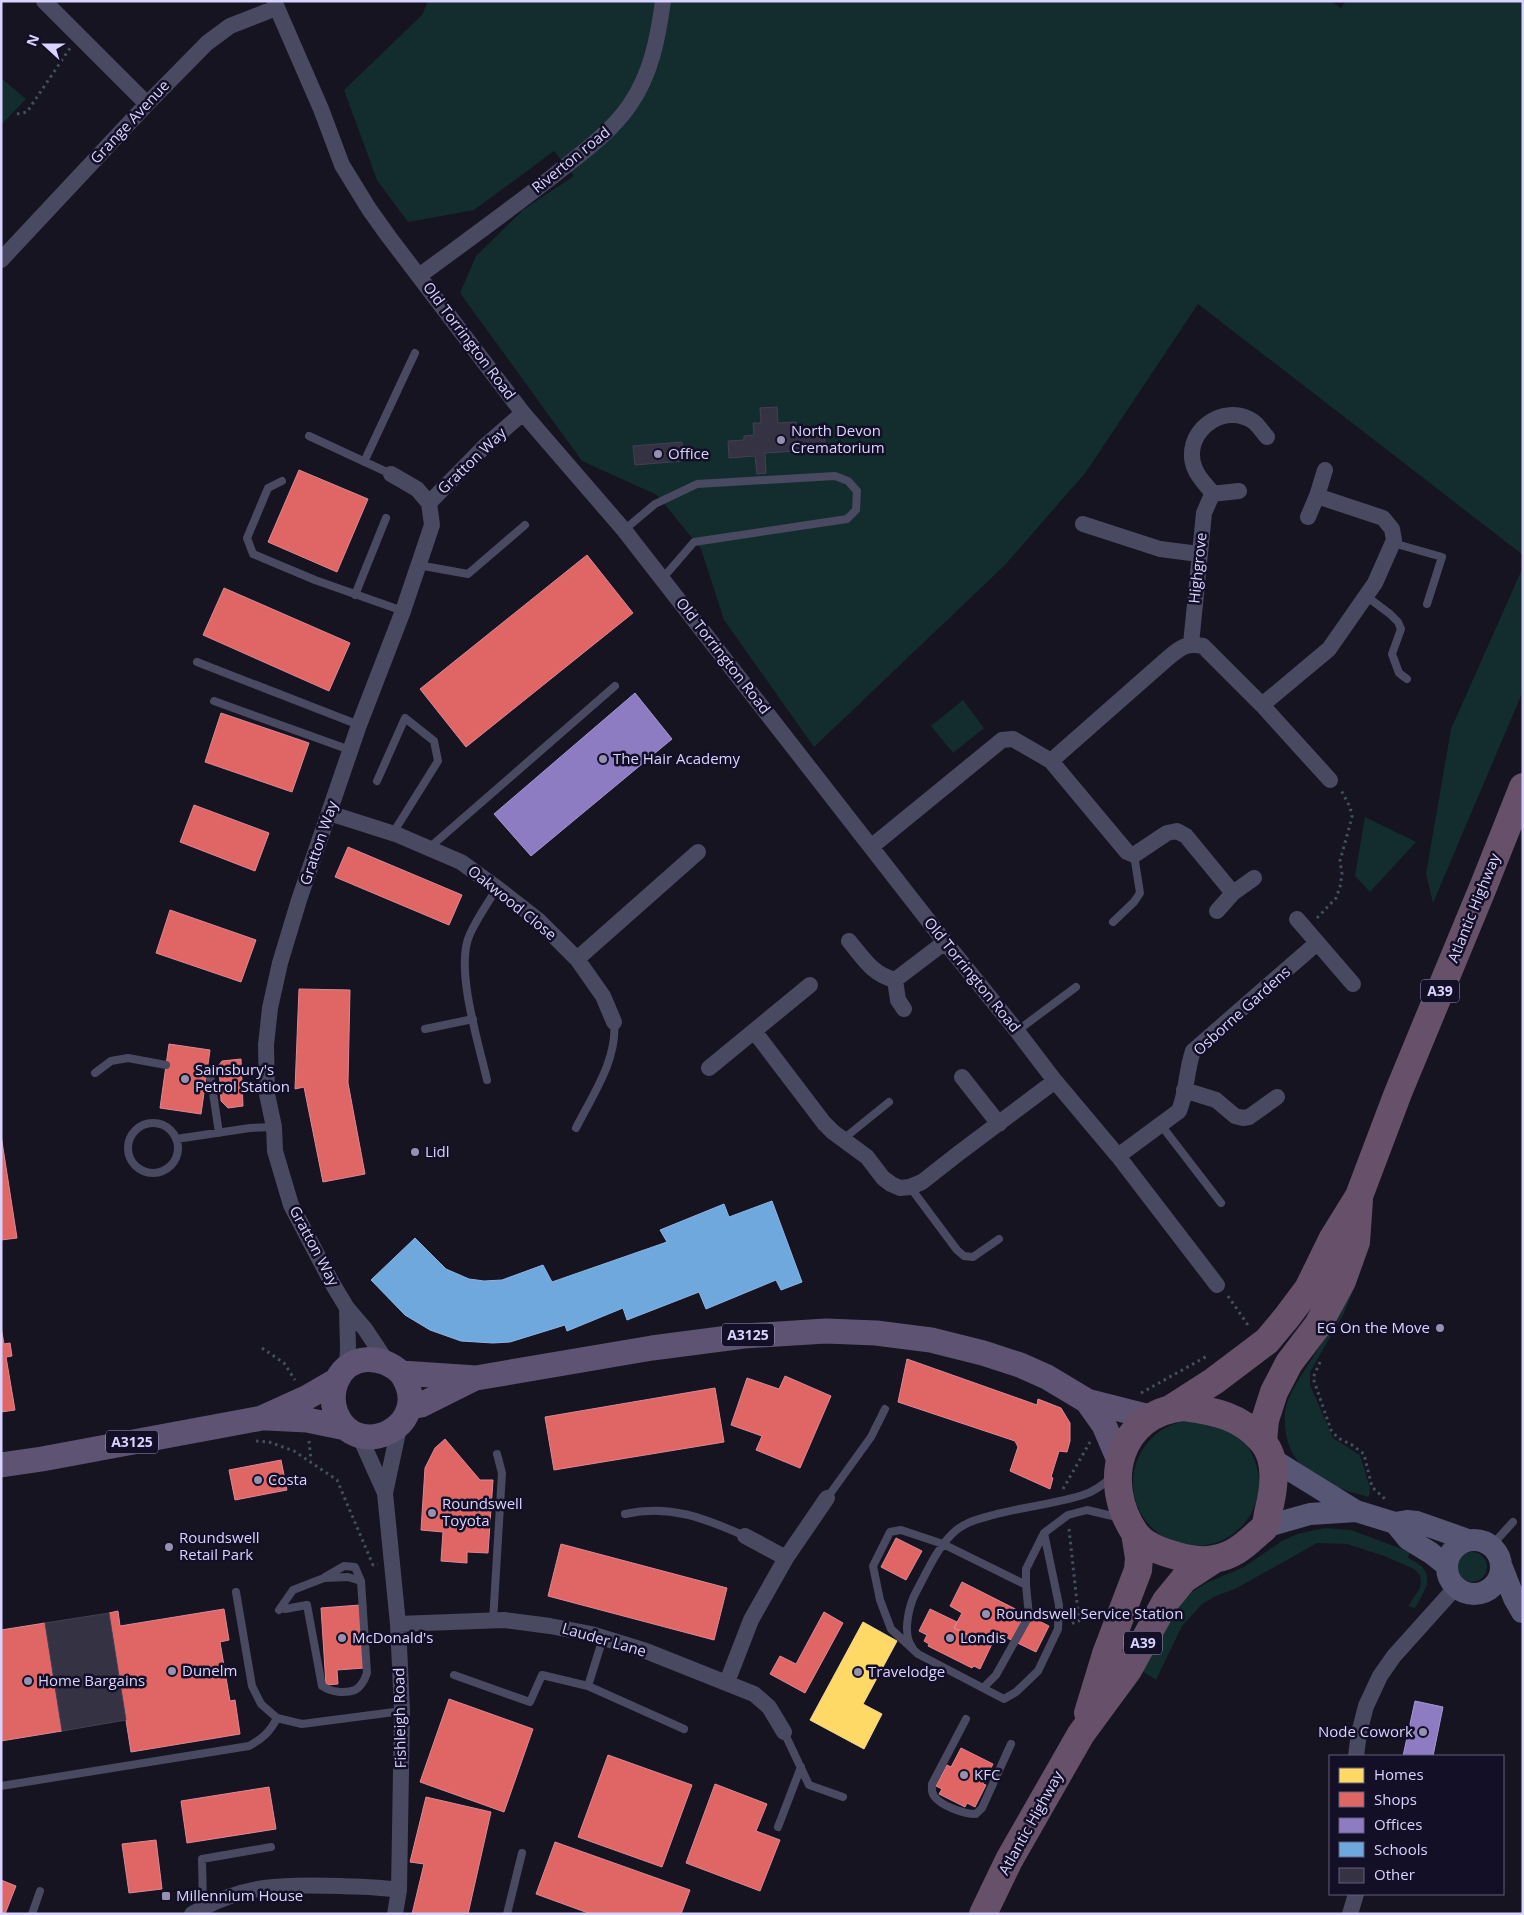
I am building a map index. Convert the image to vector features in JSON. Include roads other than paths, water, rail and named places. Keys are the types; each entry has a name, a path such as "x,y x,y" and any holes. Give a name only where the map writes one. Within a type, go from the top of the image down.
{"highway":[{"name":"Atlantic Highway","path":"1155,1406 1214,1381 1267,1341 1288,1317 1308,1289 1333,1238 1359,1196 1398,1093 1523,787"},
{"name":"Atlantic Highway","path":"1267,1450 1265,1420 1274,1392 1290,1363 1318,1325 1342,1280 1356,1242 1359,1196"},
{"path":"1155,1406 1184,1407 1218,1412 1239,1422 1267,1450 1274,1484 1264,1527 1234,1554 1213,1560 1196,1560 1166,1553 1154,1548 1132,1526 1122,1508 1118,1496 1118,1466 1133,1433 1155,1406"},
{"name":"Atlantic Highway","path":"1081,1734 1106,1654 1138,1570 1139,1558 1132,1526"},
{"name":"Atlantic Highway","path":"983,1914 1009,1860 1081,1734 1128,1670 1166,1601 1184,1579 1213,1560"}],"main road":[{"name":"A3125","path":"405,1415 476,1378 652,1348 744,1336 826,1331 876,1333 931,1340 982,1353 1047,1377 1087,1401 1104,1425 1118,1466"},
{"path":"366,1359 374,1359 394,1367 410,1389 405,1415 396,1428 385,1435 372,1437 352,1431 338,1418 333,1406 333,1392 342,1374 359,1360 366,1359"},
{"name":"A3125","path":"394,1367 476,1378"},
{"name":"A3125","path":"262,1418 306,1398 342,1374"},
{"name":"A3125","path":"1087,1401 1155,1406"},
{"name":"A3125","path":"1,1465 262,1418 307,1420 352,1431"},
{"path":"1267,1450 1297,1476 1356,1511 1393,1522 1417,1522 1468,1540"},
{"path":"1264,1527 1310,1514 1356,1511"},
{"path":"1393,1522 1408,1539 1446,1565 1450,1581 1456,1588 1463,1592 1480,1594 1500,1600 1522,1613"},
{"path":"1446,1565 1453,1549 1460,1543 1477,1539 1491,1546 1499,1556 1514,1598 1522,1613"},
{"path":"1480,1594 1496,1583 1500,1575 1501,1565"}],"street":[{"path":"44,1 147,104"},
{"name":"Riverton road","path":"419,276 607,134 630,105 646,74 658,38 663,1"},
{"name":"Old Torrington Road","path":"275,5 321,109 342,165 368,209 523,413 624,530 944,942 1118,1156 1217,1285"},
{"name":"Grange Avenue","path":"1,260 147,104 207,43 230,26 275,5"},
{"name":"Gratton Way","path":"394,1367 366,1329 347,1308 291,1205 275,1151 274,1127 268,1094 266,1045 270,1008 282,954 358,725 403,611 432,525 429,503 485,446 523,413"},
{"path":"1240,491 1211,494 1211,491 1194,469 1193,441 1210,421 1227,415 1240,416 1255,423 1267,437"},
{"path":"1308,517 1325,470"},
{"path":"391,474 417,489 429,503"},
{"name":"Highgrove","path":"1191,644 1204,513 1211,494"},
{"path":"1262,705 1329,649 1366,596 1386,562 1394,540 1392,528 1383,518 1317,496"},
{"path":"1083,524 1160,549 1199,554"},
{"path":"1051,761 1178,649 1191,644 1203,646 1262,705 1330,780"},
{"path":"871,847 1002,740 1013,739 1051,761 1131,854 1167,833 1178,831 1186,836 1233,892"},
{"name":"Oakwood Close","path":"329,813 393,833 429,848 460,862 497,888 538,920 577,959 603,996 614,1022"},
{"path":"577,959 698,852"},
{"path":"1217,911 1233,892 1254,878"},
{"path":"1301,924 1352,984"},
{"path":"849,941 873,970 882,976 895,980"},
{"path":"895,980 944,942"},
{"name":"Osborne Gardens","path":"1118,1156 1178,1111 1183,1101 1188,1063 1193,1051 1317,943"},
{"path":"895,980 898,1000 904,1009"},
{"path":"709,1068 810,985"},
{"path":"754,1031 814,1112 842,1140 866,1157 883,1178 900,1188 910,1187 922,1182 1056,1081"},
{"path":"962,1077 999,1124"},
{"path":"1184,1090 1216,1100 1235,1116 1243,1118 1249,1117 1277,1097"},
{"name":"Gratton Way","path":"342,1374 348,1349 347,1308"},
{"name":"Fishleigh Road","path":"395,1914 399,1890 402,1712 398,1624 385,1493 405,1415"},
{"name":"Fishleigh Road","path":"352,1431 385,1493"},
{"path":"727,1682 751,1620 786,1558 827,1498"},
{"path":"745,1536 786,1558"},
{"path":"1356,1755 1359,1732 1366,1706 1380,1676 1419,1627 1456,1588"},
{"name":"Lauder Lane","path":"398,1624 493,1621 550,1626 603,1638 646,1651 754,1694 769,1707 784,1732"},
{"path":"197,1910 236,1894 270,1886 330,1886 399,1890"},
{"path":"1350,1914 1356,1895"}],"lane":[{"path":"364,462 415,353"},
{"path":"309,436 391,474"},
{"path":"624,530 655,504 697,484 835,476 848,481 857,491 856,510 847,519 694,542 662,579"},
{"path":"282,480 268,488 247,538 253,554 355,595 403,611"},
{"path":"355,595 386,518"},
{"path":"418,565 468,574 524,525"},
{"path":"1393,543 1442,557 1427,604"},
{"path":"1366,596 1398,622 1401,629 1392,654 1399,673 1407,679"},
{"path":"197,662 320,708 358,725"},
{"path":"429,848 615,686"},
{"path":"214,701 350,750"},
{"path":"377,781 405,718 434,741 438,761 393,833"},
{"path":"1113,922 1134,902 1140,893 1131,854"},
{"path":"487,1080 465,982 465,952 469,935 497,888"},
{"path":"1017,1031 1076,987"},
{"path":"425,1029 473,1019"},
{"path":"576,1128 610,1057 615,1041 614,1022"},
{"path":"95,1073 111,1061 128,1058 166,1065"},
{"path":"207,1072 210,1073 219,1133"},
{"path":"842,1140 889,1102"},
{"path":"162,1125 176,1139 178,1148 176,1158 171,1166 163,1171 144,1172 130,1158 128,1149 130,1139 135,1131 143,1126 162,1125"},
{"path":"1161,1125 1221,1203"},
{"path":"176,1139 274,1127"},
{"path":"910,1187 957,1250 964,1256 973,1257 998,1239"},
{"path":"827,1498 871,1437 885,1409"},
{"path":"493,1621 502,1473 497,1454"},
{"path":"918,1654 910,1644 906,1622 912,1600 944,1544 953,1533 970,1521 1015,1509 1084,1495 1104,1483 1118,1466"},
{"path":"625,1514 646,1509 664,1510 707,1519 745,1536"},
{"path":"983,1688 996,1675 1029,1616 1026,1569 1044,1533 1068,1515 1087,1510 1132,1526"},
{"path":"1491,1546 1512,1522"},
{"path":"1026,1585 944,1544 900,1530 890,1532 873,1566 880,1600 891,1629 918,1654 1004,1699 1016,1692 1038,1671 1058,1629 1059,1605 1044,1533"},
{"path":"344,1566 355,1567 362,1581 367,1673 364,1681 355,1690 336,1692 322,1686 307,1605 282,1610 293,1590 324,1578 344,1566"},
{"path":"324,1578 348,1577 362,1581"},
{"path":"236,1592 252,1686 261,1704 277,1718 302,1724 402,1712"},
{"path":"588,1686 603,1638"},
{"path":"454,1675 530,1702 542,1675 588,1686 684,1729"},
{"path":"1,1786 249,1746 261,1739 272,1728 277,1718"},
{"path":"966,1719 932,1784 932,1794 936,1799 950,1807 966,1814 976,1814 982,1808 1012,1744"},
{"path":"784,1732 809,1785 843,1797"},
{"path":"778,1827 801,1767"},
{"path":"197,1910 202,1859 271,1847"},
{"path":"507,1914 522,1853"},
{"path":"32,1914 40,1891"}],"place":[{"name":"North Devon Crematorium","path":"781,440"},
{"name":"Office","path":"658,454"},
{"name":"The Hair Academy","path":"603,759"},
{"name":"Sainsbury's Petrol Station","path":"185,1079"},
{"name":"Lidl","path":"415,1152"},
{"name":"EG On the Move","path":"1440,1328"},
{"name":"Costa","path":"258,1480"},
{"name":"Roundswell Toyota","path":"432,1513"},
{"name":"Roundswell Retail Park","path":"169,1547"},
{"name":"Roundswell Service Station","path":"986,1614"},
{"name":"McDonald's","path":"342,1638"},
{"name":"Londis","path":"950,1638"},
{"name":"Dunelm","path":"172,1671"},
{"name":"Travelodge","path":"858,1672"},
{"name":"Home Bargains","path":"28,1681"},
{"name":"Node Cowork","path":"1423,1732"},
{"name":"KFC","path":"964,1775"},
{"name":"Millennium House","path":"166,1896"}]}
